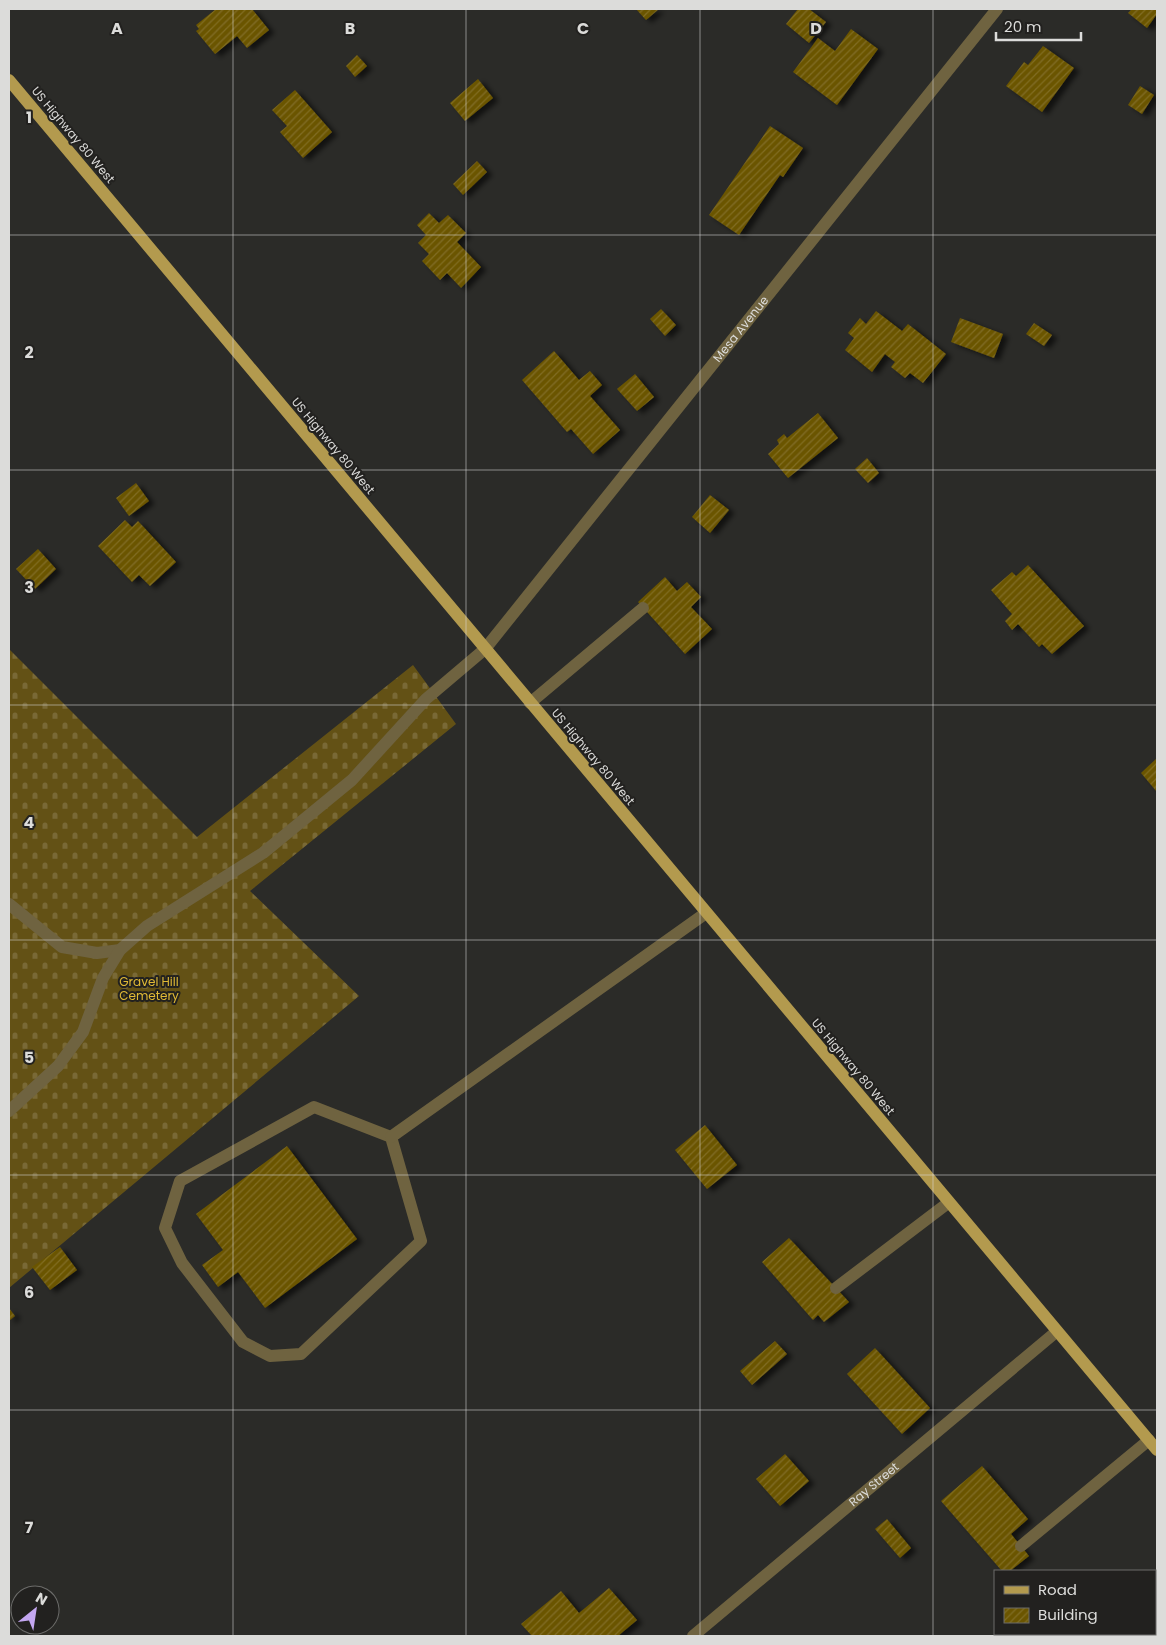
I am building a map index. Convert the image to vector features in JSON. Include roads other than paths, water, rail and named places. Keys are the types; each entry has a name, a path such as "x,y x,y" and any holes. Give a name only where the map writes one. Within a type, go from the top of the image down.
{"main road":[{"name":"US Highway 80 West","path":"9,80 1056,1332 1157,1450"}],"street":[{"name":"Mesa Avenue","path":"9,1111 58,1066 83,1032 103,978 120,950 147,926 263,853 352,780 426,699 485,649 997,9"},
{"path":"530,703 643,608"},
{"path":"9,904 62,947 97,953 120,950"},
{"path":"391,1137 706,913"},
{"path":"314,1107 391,1137 421,1241 301,1354 270,1356 243,1342 182,1264 165,1228 180,1181 314,1107"},
{"path":"836,1288 948,1203"},
{"name":"Ray Street","path":"693,1636 1056,1332"},
{"path":"1021,1546 1148,1440"}],"park label":[{"name":"Gravel Hill Cemetery","path":"149,989"}]}
